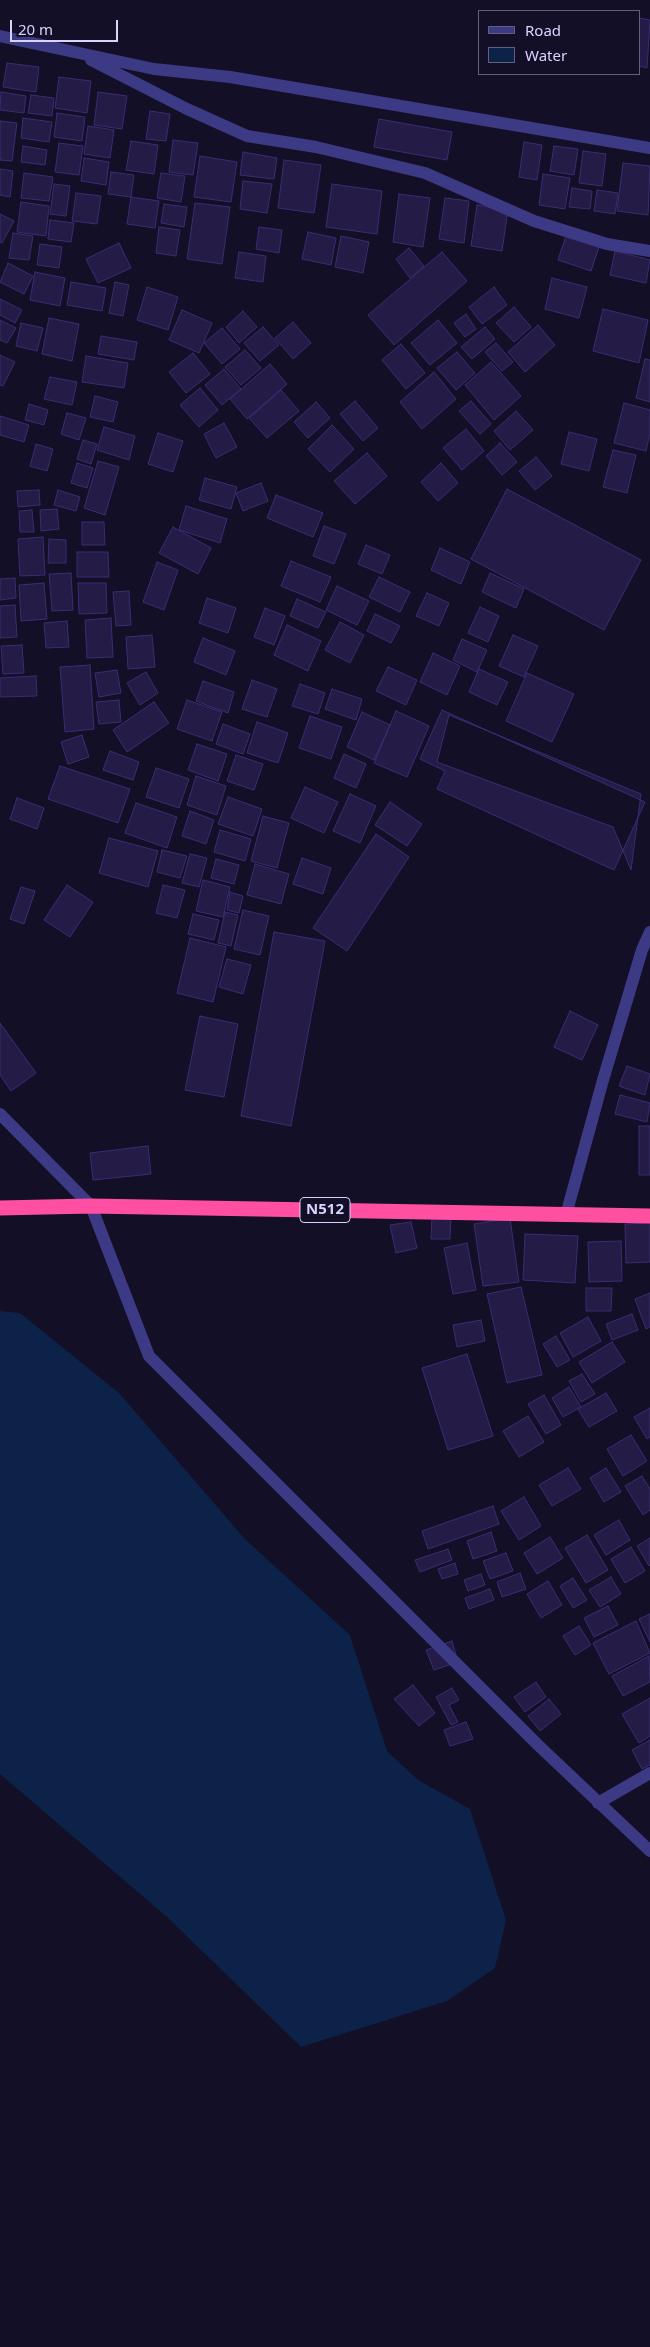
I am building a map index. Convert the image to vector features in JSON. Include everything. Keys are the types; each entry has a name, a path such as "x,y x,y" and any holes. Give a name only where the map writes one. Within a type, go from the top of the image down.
{"highway":[{"name":"N512","path":"0,1208 92,1206 650,1216"}],"street":[{"path":"0,36 154,69 230,77 650,148"},
{"path":"74,52 187,109 246,136 316,147 425,173 534,220 607,244 650,251"},
{"path":"566,1215 603,1080 642,950 650,932"},
{"path":"0,1114 92,1206 149,1356 598,1803 650,1852"},
{"path":"598,1803 650,1773"}],"water":[{"path":"0,1311 20,1313 119,1393 245,1539 350,1635 387,1751 418,1780 470,1809 506,1920 495,1968 447,2001 301,2047 167,1917 0,1774"}],"building":[{"path":"640,18 650,20 647,68 640,66"},
{"path":"7,63 39,67 36,92 3,87"},
{"path":"59,77 91,81 87,113 55,108"},
{"path":"1,92 26,96 24,113 0,110"},
{"path":"98,92 127,96 122,129 94,125"},
{"path":"31,95 54,98 52,116 28,113"},
{"path":"150,111 170,114 166,141 146,139"},
{"path":"57,113 85,117 82,141 54,137"},
{"path":"23,118 52,122 49,142 21,138"},
{"path":"379,119 452,132 447,160 374,147"},
{"path":"0,121 17,123 12,161 0,160"},
{"path":"88,126 114,130 110,158 84,154"},
{"path":"173,140 198,143 193,175 169,172"},
{"path":"131,141 158,145 154,174 126,170"},
{"path":"524,142 542,145 537,180 519,177"},
{"path":"59,143 83,146 79,175 55,172"},
{"path":"23,146 47,150 45,165 21,162"},
{"path":"554,146 578,149 574,175 550,171"},
{"path":"583,151 606,154 602,186 579,183"},
{"path":"243,152 277,158 274,179 240,175"},
{"path":"200,156 237,162 231,202 194,197"},
{"path":"84,158 109,162 106,185 81,181"},
{"path":"284,160 321,165 314,213 278,208"},
{"path":"623,163 650,166 648,215 617,211"},
{"path":"0,169 13,171 10,197 0,195"},
{"path":"111,172 134,175 131,197 108,194"},
{"path":"24,173 53,177 49,201 21,198"},
{"path":"161,173 185,176 181,202 157,198"},
{"path":"543,174 570,178 565,209 539,205"},
{"path":"243,181 272,184 267,213 240,209"},
{"path":"54,184 70,186 66,216 50,214"},
{"path":"332,184 382,191 377,234 326,227"},
{"path":"572,188 592,191 590,209 569,207"},
{"path":"597,190 618,193 615,214 594,211"},
{"path":"76,193 101,196 97,224 72,221"},
{"path":"399,194 430,198 423,247 393,242"},
{"path":"131,197 159,201 155,228 127,224"},
{"path":"445,198 469,201 464,243 439,239"},
{"path":"21,202 49,206 46,236 17,232"},
{"path":"195,203 230,207 222,264 187,259"},
{"path":"164,204 187,207 184,227 161,223"},
{"path":"477,205 508,210 502,251 471,246"},
{"path":"0,214 14,221 2,243 0,242"},
{"path":"50,220 74,223 71,242 48,239"},
{"path":"159,227 180,230 176,256 156,253"},
{"path":"259,227 282,230 279,253 256,249"},
{"path":"308,232 336,238 331,265 302,259"},
{"path":"13,233 33,236 29,260 9,258"},
{"path":"341,236 369,242 363,273 335,267"},
{"path":"566,236 599,247 591,271 558,260"},
{"path":"119,243 131,268 98,283 86,259"},
{"path":"40,244 62,247 59,268 37,265"},
{"path":"409,248 424,266 410,278 396,259"},
{"path":"615,251 650,260 646,283 610,275"},
{"path":"239,252 266,256 263,282 235,278"},
{"path":"442,252 467,281 394,345 368,315"},
{"path":"8,263 33,276 24,294 0,282"},
{"path":"35,272 65,278 60,306 30,300"},
{"path":"552,278 587,287 579,318 545,309"},
{"path":"71,282 106,288 102,311 67,305"},
{"path":"115,282 129,285 123,316 109,313"},
{"path":"147,287 178,297 168,330 137,320"},
{"path":"494,287 507,305 482,324 469,307"},
{"path":"0,299 22,310 15,323 0,315"},
{"path":"514,307 531,327 514,342 496,323"},
{"path":"603,309 648,320 639,363 593,351"},
{"path":"182,310 212,323 199,353 169,340"},
{"path":"243,311 257,327 239,343 226,327"},
{"path":"466,314 476,329 465,337 454,323"},
{"path":"49,318 79,324 72,361 42,354"},
{"path":"0,320 16,328 7,343 0,340"},
{"path":"438,320 457,343 430,365 411,343"},
{"path":"293,322 311,343 293,359 275,338"},
{"path":"21,323 43,328 37,351 16,346"},
{"path":"538,325 555,345 525,372 508,352"},
{"path":"263,327 279,345 260,361 244,343"},
{"path":"485,327 495,339 472,359 461,347"},
{"path":"222,328 240,349 222,364 204,343"},
{"path":"101,336 137,342 134,360 98,354"},
{"path":"496,343 513,362 502,371 485,352"},
{"path":"401,344 425,373 406,389 382,360"},
{"path":"245,350 261,368 241,385 225,367"},
{"path":"457,352 475,373 456,390 437,368"},
{"path":"193,353 210,374 186,393 169,372"},
{"path":"0,355 15,362 3,386 0,385"},
{"path":"86,356 128,363 124,388 82,382"},
{"path":"645,359 650,360 650,402 636,398"},
{"path":"491,362 521,396 494,420 465,385"},
{"path":"270,364 287,384 247,419 230,399"},
{"path":"224,369 241,389 222,405 205,385"},
{"path":"434,372 456,399 422,429 400,402"},
{"path":"50,377 77,382 72,405 44,399"},
{"path":"200,388 218,410 199,427 180,405"},
{"path":"281,390 299,411 267,438 249,418"},
{"path":"95,396 118,402 113,422 90,417"},
{"path":"355,401 378,428 363,441 340,414"},
{"path":"471,401 491,424 480,434 459,411"},
{"path":"316,402 330,418 308,438 294,422"},
{"path":"624,403 650,410 650,433 646,451 614,443"},
{"path":"29,404 48,410 44,425 25,420"},
{"path":"516,411 533,430 510,450 494,431"},
{"path":"67,413 86,418 79,440 61,434"},
{"path":"0,416 29,425 24,442 0,435"},
{"path":"224,423 237,447 216,458 204,434"},
{"path":"332,425 354,449 330,472 308,449"},
{"path":"104,427 135,436 129,460 97,450"},
{"path":"466,429 484,451 462,470 443,448"},
{"path":"569,432 597,439 589,471 561,464"},
{"path":"158,433 183,441 173,472 148,464"},
{"path":"83,440 97,444 91,464 77,459"},
{"path":"500,443 517,462 502,475 486,456"},
{"path":"36,444 53,449 47,471 30,466"},
{"path":"613,450 636,455 627,493 603,487"},
{"path":"367,453 387,476 355,504 334,481"},
{"path":"536,457 552,476 535,490 519,471"},
{"path":"98,461 119,467 105,515 84,508"},
{"path":"77,463 93,468 87,488 71,483"},
{"path":"441,463 458,483 438,501 421,482"},
{"path":"205,478 237,487 231,509 199,500"},
{"path":"261,483 268,501 243,511 236,493"},
{"path":"507,489 641,560 604,630 471,559"},
{"path":"39,490 40,505 18,507 17,491"},
{"path":"58,490 80,497 76,511 54,505"},
{"path":"276,495 323,513 313,537 267,518"},
{"path":"186,506 227,519 220,543 179,530"},
{"path":"57,509 59,529 41,531 40,510"},
{"path":"32,510 34,532 20,532 19,511"},
{"path":"82,522 104,522 105,545 82,545"},
{"path":"324,526 346,534 334,564 313,556"},
{"path":"173,527 211,548 198,574 159,553"},
{"path":"43,537 45,575 20,576 18,539"},
{"path":"49,539 66,540 66,563 48,563"},
{"path":"366,545 390,555 382,574 358,564"},
{"path":"440,548 470,562 461,584 431,570"},
{"path":"77,552 108,552 109,577 77,577"},
{"path":"291,561 331,577 320,602 281,586"},
{"path":"157,562 178,570 164,610 143,602"},
{"path":"71,573 73,610 52,611 49,574"},
{"path":"490,573 524,589 516,608 482,592"},
{"path":"379,577 410,592 400,612 369,597"},
{"path":"15,578 16,598 0,600 0,579"},
{"path":"44,583 47,619 21,621 19,585"},
{"path":"78,583 106,583 107,613 79,614"},
{"path":"337,586 369,601 357,625 326,610"},
{"path":"129,591 131,625 116,626 113,592"},
{"path":"427,593 449,603 439,626 416,616"},
{"path":"207,598 236,608 228,633 199,623"},
{"path":"297,599 326,612 318,628 290,616"},
{"path":"15,605 17,637 0,638 0,606"},
{"path":"480,607 499,616 488,642 468,633"},
{"path":"265,608 285,616 274,645 254,637"},
{"path":"375,614 400,626 391,643 367,631"},
{"path":"111,618 113,657 87,658 85,620"},
{"path":"67,621 69,647 46,648 44,623"},
{"path":"340,622 364,635 350,663 325,650"},
{"path":"287,625 321,641 308,671 274,655"},
{"path":"152,635 155,667 128,669 126,637"},
{"path":"513,635 538,646 524,677 499,666"},
{"path":"203,638 235,651 226,675 194,662"},
{"path":"462,639 487,650 477,672 453,660"},
{"path":"22,645 24,673 3,674 1,646"},
{"path":"433,653 460,666 447,695 420,682"},
{"path":"90,665 94,729 65,732 60,667"},
{"path":"388,667 417,680 406,705 376,691"},
{"path":"479,669 508,682 497,705 469,692"},
{"path":"117,670 121,693 99,697 95,673"},
{"path":"146,672 158,693 140,705 127,683"},
{"path":"527,673 574,694 552,742 506,721"},
{"path":"36,676 37,696 0,697 0,678"},
{"path":"252,680 277,689 267,717 242,709"},
{"path":"203,681 234,692 228,713 196,701"},
{"path":"300,684 325,693 318,714 292,706"},
{"path":"332,689 362,699 356,720 325,709"},
{"path":"119,700 121,722 99,724 96,702"},
{"path":"187,700 222,712 212,741 177,729"},
{"path":"154,702 169,723 127,752 113,730"},
{"path":"442,710 645,802 614,870 437,789 445,771 420,759"},
{"path":"396,711 429,726 407,777 374,763"},
{"path":"362,712 390,725 374,760 347,747"},
{"path":"449,715 641,794 631,870 613,827 437,762"},
{"path":"310,716 342,727 331,759 299,748"},
{"path":"257,722 288,733 278,763 247,753"},
{"path":"223,724 250,734 243,754 216,744"},
{"path":"82,735 89,757 68,764 61,742"},
{"path":"197,744 227,754 218,781 188,770"},
{"path":"110,751 139,762 133,780 103,770"},
{"path":"344,754 366,764 356,788 334,778"},
{"path":"236,755 263,764 254,790 227,781"},
{"path":"60,766 130,789 118,823 48,799"},
{"path":"156,768 189,779 179,808 146,797"},
{"path":"196,776 226,786 217,815 187,805"},
{"path":"305,787 338,802 324,833 291,818"},
{"path":"350,794 376,806 360,843 333,831"},
{"path":"228,797 262,809 253,836 218,824"},
{"path":"17,798 44,808 37,829 10,819"},
{"path":"390,802 422,824 407,846 375,825"},
{"path":"136,803 177,817 167,848 125,833"},
{"path":"190,811 214,820 206,844 182,836"},
{"path":"263,816 289,823 277,868 251,861"},
{"path":"220,830 251,839 245,861 214,852"},
{"path":"376,834 409,857 347,951 313,928"},
{"path":"109,838 158,851 148,887 99,873"},
{"path":"162,850 187,856 180,878 157,872"},
{"path":"190,854 207,858 199,887 182,883"},
{"path":"302,858 331,868 323,894 293,884"},
{"path":"216,859 239,865 234,884 211,878"},
{"path":"255,864 289,874 281,904 247,895"},
{"path":"203,880 230,887 223,917 196,911"},
{"path":"67,885 93,902 70,937 44,920"},
{"path":"163,885 185,890 177,918 156,913"},
{"path":"21,887 35,891 24,924 10,919"},
{"path":"230,892 243,896 239,913 227,910"},
{"path":"243,910 269,916 260,955 234,949"},
{"path":"225,912 238,915 231,946 218,943"},
{"path":"193,914 219,920 214,940 188,934"},
{"path":"274,932 325,941 291,1126 241,1116"},
{"path":"190,938 226,947 213,1002 177,993"},
{"path":"227,959 251,965 243,994 219,987"},
{"path":"570,1011 598,1025 582,1060 554,1047"},
{"path":"200,1016 238,1024 224,1097 185,1090"},
{"path":"0,1023 36,1073 11,1091 0,1075"},
{"path":"627,1066 650,1074 645,1095 619,1086"},
{"path":"620,1095 650,1103 647,1122 615,1114"},
{"path":"639,1126 650,1126 650,1175 639,1175"},
{"path":"148,1146 151,1174 93,1180 90,1153"},
{"path":"432,1216 451,1217 450,1239 431,1239"},
{"path":"510,1218 519,1282 483,1286 474,1224"},
{"path":"411,1222 417,1248 396,1253 390,1225"},
{"path":"650,1223 650,1262 626,1263 625,1224"},
{"path":"525,1234 578,1236 575,1283 523,1280"},
{"path":"621,1241 622,1281 589,1282 588,1242"},
{"path":"467,1243 476,1290 453,1294 444,1248"},
{"path":"521,1287 542,1375 507,1383 487,1294"},
{"path":"586,1288 612,1288 611,1311 586,1311"},
{"path":"650,1293 650,1327 646,1329 635,1299"},
{"path":"632,1314 638,1330 612,1340 606,1324"},
{"path":"588,1317 601,1341 573,1357 560,1333"},
{"path":"481,1320 485,1341 457,1347 453,1325"},
{"path":"556,1336 570,1360 557,1367 543,1344"},
{"path":"612,1342 625,1362 592,1383 579,1362"},
{"path":"467,1354 493,1436 448,1450 422,1368"},
{"path":"582,1374 595,1394 581,1402 569,1381"},
{"path":"569,1387 581,1407 563,1417 552,1398"},
{"path":"606,1393 617,1411 589,1427 578,1409"},
{"path":"544,1395 561,1425 546,1434 528,1404"},
{"path":"650,1408 650,1437 647,1439 634,1417"},
{"path":"528,1416 544,1442 519,1457 503,1431"},
{"path":"631,1435 647,1461 623,1476 607,1449"},
{"path":"568,1468 581,1489 552,1506 539,1485"},
{"path":"606,1468 621,1492 604,1502 590,1478"},
{"path":"642,1476 650,1489 650,1510 643,1515 625,1486"},
{"path":"524,1497 541,1526 519,1540 501,1511"},
{"path":"493,1506 499,1524 428,1549 422,1531"},
{"path":"619,1520 630,1540 606,1555 594,1535"},
{"path":"491,1532 497,1551 473,1559 467,1541"},
{"path":"587,1535 608,1570 586,1583 565,1548"},
{"path":"550,1537 563,1558 537,1574 524,1553"},
{"path":"650,1538 650,1565 649,1566 637,1546"},
{"path":"631,1547 645,1571 625,1583 611,1559"},
{"path":"448,1549 452,1560 420,1572 415,1560"},
{"path":"506,1553 513,1571 490,1579 483,1561"},
{"path":"455,1563 458,1574 442,1579 438,1569"},
{"path":"520,1573 526,1589 502,1597 497,1582"},
{"path":"481,1574 485,1585 468,1591 464,1580"},
{"path":"611,1577 621,1594 600,1607 589,1590"},
{"path":"573,1578 587,1600 573,1608 560,1586"},
{"path":"548,1581 562,1605 541,1618 527,1594"},
{"path":"490,1589 494,1600 469,1609 465,1598"},
{"path":"608,1606 618,1625 594,1637 584,1618"},
{"path":"650,1614 650,1642 639,1619"},
{"path":"636,1621 650,1653 609,1674 593,1643"},
{"path":"579,1626 591,1645 575,1655 563,1636"},
{"path":"452,1641 458,1662 434,1670 426,1650"},
{"path":"649,1656 650,1682 623,1696 612,1676"},
{"path":"536,1682 546,1697 525,1712 514,1697"},
{"path":"413,1685 435,1713 419,1726 394,1699"},
{"path":"452,1688 459,1700 449,1705 458,1722 451,1725 436,1697"},
{"path":"650,1698 650,1736 639,1743 622,1714"},
{"path":"549,1699 561,1714 540,1731 528,1716"},
{"path":"466,1722 473,1739 450,1746 444,1730"},
{"path":"650,1740 650,1765 642,1769 632,1750"}]}
